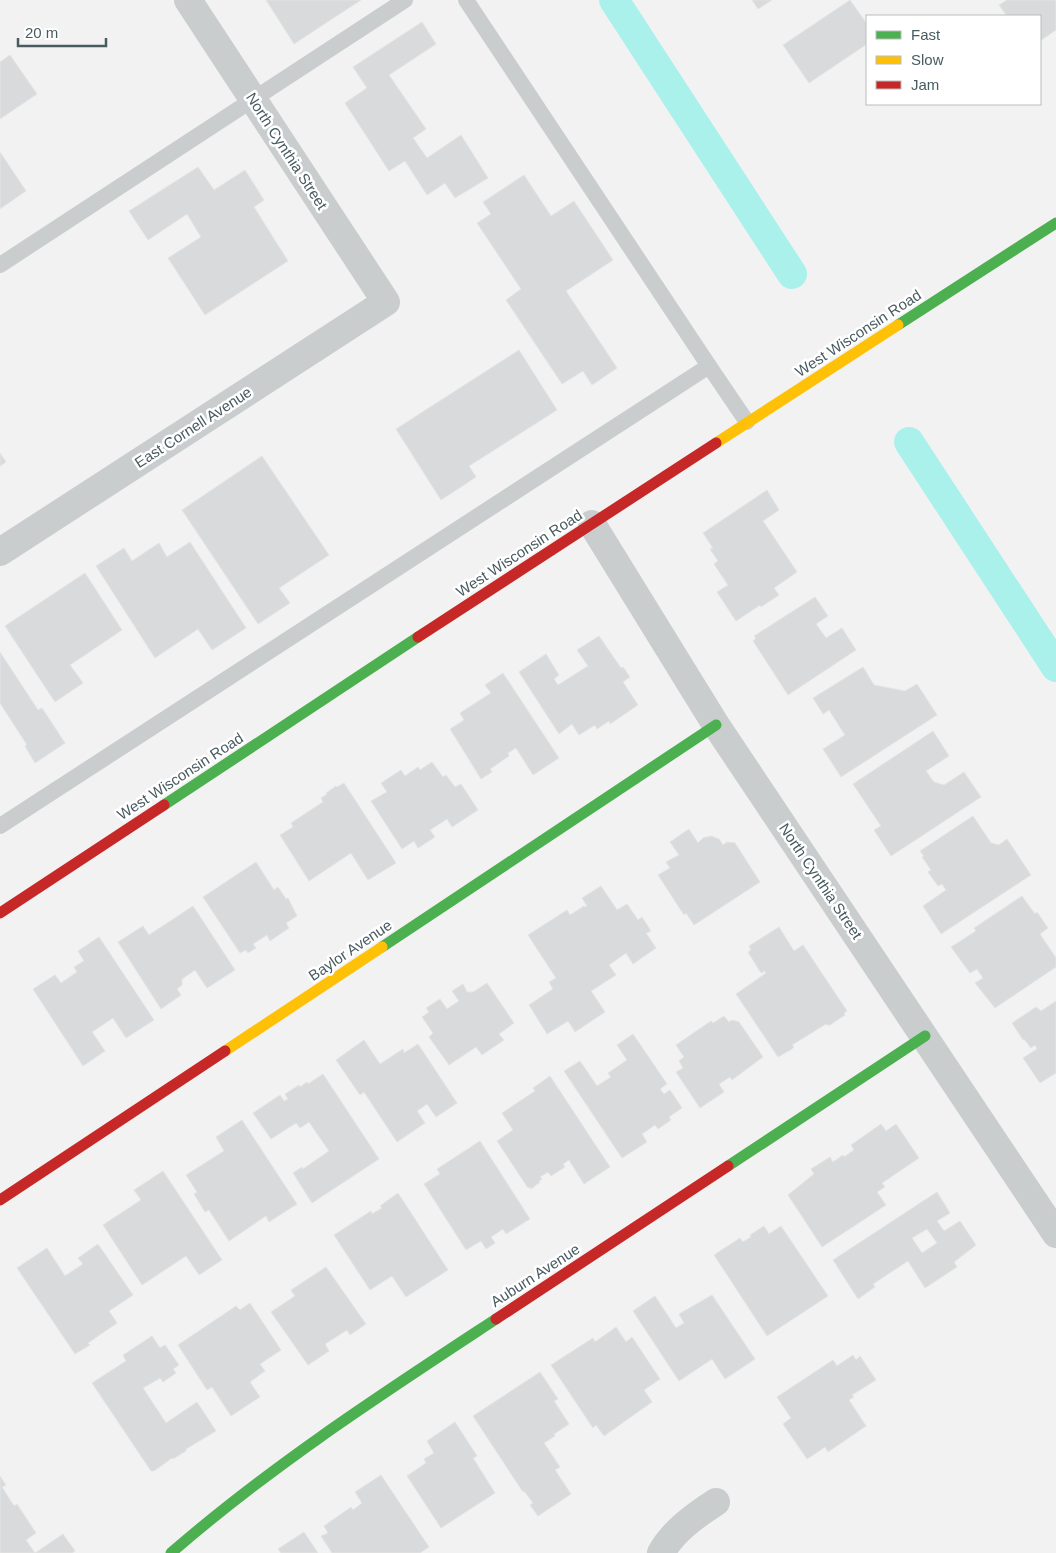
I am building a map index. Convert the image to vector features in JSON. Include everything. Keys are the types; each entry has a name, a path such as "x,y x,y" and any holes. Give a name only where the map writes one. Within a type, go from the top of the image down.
{"street":[{"name":"North Cynthia Street","path":"188,0 386,302"},
{"name":"West Wisconsin Road","path":"0,913 460,609 1056,223"},
{"name":"East Cornell Avenue","path":"0,552 386,302"},
{"name":"North Cynthia Street","path":"592,524 716,725 1056,1234"},
{"name":"Baylor Avenue","path":"0,1200 716,725"},
{"name":"Auburn Avenue","path":"171,1553 215,1515 349,1416 925,1036"},
{"path":"662,1553 666,1545 694,1517 716,1502"}],"lane":[{"path":"0,265 405,0"},
{"path":"466,0 747,422"},
{"path":"0,826 709,366"}],"building":[{"path":"266,0 361,0 294,44"},
{"path":"752,0 772,0 758,9"},
{"path":"850,0 866,23 866,45 809,83 783,45"},
{"path":"1007,0 1056,0 1056,30 1041,40 1041,15 1006,15 999,5"},
{"path":"422,22 436,44 389,75 426,129 413,138 427,158 461,135 488,178 455,198 445,183 427,195 405,161 389,171 345,103 367,88 353,67"},
{"path":"10,55 37,94 0,119 0,62"},
{"path":"0,152 26,191 0,209"},
{"path":"198,167 214,190 245,170 264,200 254,207 288,261 205,315 168,258 201,237 187,214 148,240 129,211"},
{"path":"524,175 551,216 574,201 613,260 566,291 617,368 592,385 583,371 562,384 506,300 521,289 477,223 491,214 483,202"},
{"path":"519,350 557,410 469,466 476,477 441,500 396,429"},
{"path":"0,453 6,462 0,466"},
{"path":"262,456 329,555 279,588 290,603 258,624 182,510"},
{"path":"767,490 779,510 763,521 797,572 774,588 779,595 736,621 717,592 728,585 714,564 718,561 710,549 713,548 703,533"},
{"path":"190,542 246,628 212,650 198,629 155,658 96,566 124,548 132,561 159,543 167,557"},
{"path":"85,573 122,630 70,665 83,683 55,702 5,626"},
{"path":"815,597 828,616 816,624 826,638 842,628 856,650 788,695 753,641 756,638 754,636"},
{"path":"599,636 621,668 623,667 630,677 623,682 638,705 610,724 609,721 597,729 595,725 579,735 572,724 559,734 519,672 546,654 559,675 554,679 558,685 588,666 577,650"},
{"path":"0,652 38,710 42,708 65,743 35,763 25,746 27,745 0,703"},
{"path":"863,667 874,685 905,691 917,684 937,715 841,777 823,749 845,735 829,710 823,714 813,698"},
{"path":"503,673 559,758 533,775 516,748 508,753 509,756 490,769 492,772 481,779 450,729 464,720 460,713 491,693 485,685"},
{"path":"933,731 949,756 926,771 934,782 944,785 964,772 981,797 891,856 874,830 881,826 853,784"},
{"path":"432,762 443,777 446,775 455,787 461,784 478,810 452,827 447,819 430,830 435,837 418,848 414,841 402,849 371,801 387,792 381,783 401,770 405,776 418,767 420,770"},
{"path":"344,783 396,863 368,880 351,853 309,881 280,835 293,827 291,823 323,802 321,798 326,793"},
{"path":"973,816 991,843 999,845 1007,839 1031,875 941,934 923,906 946,890 942,884 938,886 928,872 931,870 920,851"},
{"path":"689,829 698,843 703,838 711,836 719,839 723,845 727,842 735,843 760,882 694,925 686,913 684,915 658,875 670,868 666,862 679,855 670,842"},
{"path":"256,862 274,890 278,887 286,899 288,898 297,916 286,923 289,928 270,941 267,935 253,944 256,948 248,953 246,950 240,953 203,897"},
{"path":"601,886 617,910 627,904 638,920 642,917 651,931 646,933 656,948 633,964 626,953 609,965 616,975 591,991 605,1012 575,1032 568,1021 547,1034 529,1005 553,989 549,982 556,978 528,935 567,910 570,915 587,906 582,898"},
{"path":"1022,896 1035,914 1037,912 1048,928 1040,934 1056,958 1056,967 995,1008 975,983 983,978 977,969 970,973 951,947 976,931 974,928"},
{"path":"193,906 235,970 207,988 195,970 182,979 182,985 177,989 181,995 161,1009 118,942 143,926 149,935"},
{"path":"779,927 794,951 803,945 847,1011 844,1013 845,1015 830,1025 826,1024 792,1045 794,1047 792,1049 778,1057 736,994 766,973 765,971 761,973 748,952 751,950 749,946"},
{"path":"99,937 154,1020 126,1038 113,1018 92,1032 105,1051 83,1066 33,989 55,975 61,983 77,972 74,967 84,961 78,951"},
{"path":"487,983 514,1023 499,1034 504,1040 482,1055 476,1047 449,1065 429,1037 433,1033 422,1017 429,1012 426,1008 440,999 447,1009 459,1001 452,991 463,984 467,992 473,992"},
{"path":"1056,1001 1056,1073 1040,1083 1023,1058 1037,1049 1035,1045 1031,1048 1023,1040 1012,1023 1036,1007 1041,1011"},
{"path":"724,1016 729,1022 732,1020 739,1022 763,1057 732,1080 730,1077 719,1084 724,1092 700,1108 676,1072 683,1068 679,1061 684,1057 676,1045 711,1021 713,1023"},
{"path":"633,1034 667,1084 660,1089 664,1094 670,1090 682,1108 669,1117 671,1120 658,1129 655,1125 642,1134 647,1142 622,1158 564,1071 580,1061 597,1086 611,1077 608,1073 627,1060 617,1045"},
{"path":"364,1040 380,1064 403,1049 404,1053 418,1044 457,1103 436,1117 427,1104 417,1111 425,1123 397,1142 364,1092 360,1095 336,1060"},
{"path":"323,1074 379,1159 312,1203 293,1173 302,1167 303,1169 329,1151 309,1122 300,1128 296,1123 271,1139 253,1113 280,1095 284,1101 288,1099 285,1094 299,1085 300,1087 307,1082 308,1084"},
{"path":"550,1076 610,1167 584,1184 569,1160 563,1164 565,1167 551,1176 548,1172 540,1177 542,1179 540,1182 531,1189 530,1187 528,1188 497,1141 513,1130 502,1113 535,1091 533,1088"},
{"path":"242,1120 297,1204 269,1222 266,1216 229,1241 209,1210 205,1212 194,1194 197,1192 186,1175 224,1151 216,1137"},
{"path":"881,1124 886,1131 896,1124 919,1158 882,1183 885,1187 877,1192 886,1205 822,1247 788,1195 814,1174 811,1169 830,1157 833,1162 843,1155 844,1157 854,1150 851,1145"},
{"path":"480,1141 530,1219 506,1234 503,1229 491,1237 495,1243 486,1249 481,1241 466,1250 424,1184 440,1174 437,1169"},
{"path":"163,1171 222,1260 199,1275 186,1256 142,1285 103,1225 141,1200 134,1190"},
{"path":"937,1192 950,1213 937,1221 944,1231 960,1221 976,1245 954,1262 957,1267 925,1288 908,1261 873,1284 875,1287 858,1299 833,1260","holes":["927,1229 937,1243 922,1253 912,1238"]},
{"path":"398,1193 448,1270 406,1297 392,1276 370,1290 334,1235 371,1211 372,1214 382,1208 380,1206"},
{"path":"764,1226 769,1234 781,1226 828,1296 767,1336 714,1255 740,1238 743,1242"},
{"path":"98,1244 133,1295 109,1311 117,1323 88,1343 90,1345 75,1354 17,1268 47,1248 65,1276 83,1264 78,1258"},
{"path":"326,1267 366,1324 350,1335 347,1330 325,1344 329,1351 308,1365 271,1312 295,1296 291,1290"},
{"path":"712,1295 755,1359 725,1379 712,1359 679,1381 633,1311 655,1296 676,1328 684,1323 679,1314"},
{"path":"250,1303 281,1350 260,1364 265,1371 250,1382 260,1397 231,1416 212,1387 207,1390 178,1345 236,1306 240,1310"},
{"path":"616,1327 626,1342 632,1337 660,1379 644,1390 652,1402 604,1436 596,1425 593,1428 551,1365 593,1338 595,1342"},
{"path":"152,1336 160,1348 165,1345 179,1365 173,1369 176,1373 163,1382 160,1378 143,1388 166,1423 197,1402 216,1431 154,1471 151,1471 92,1383 126,1361 123,1355"},
{"path":"853,1355 856,1360 860,1356 876,1380 852,1395 854,1397 849,1400 866,1426 828,1452 825,1447 807,1459 783,1424 791,1418 777,1397 833,1360 837,1366"},
{"path":"540,1372 558,1399 554,1401 569,1424 544,1443 560,1467 555,1470 571,1494 538,1516 530,1505 533,1503 523,1492 473,1416"},
{"path":"455,1422 477,1456 473,1458 495,1493 441,1528 407,1476 426,1463 424,1459 434,1453 427,1441"},
{"path":"381,1475 429,1547 420,1553 332,1553 321,1536 328,1533 324,1526 351,1507 353,1510 362,1503 355,1492"},
{"path":"0,1476 6,1485 2,1487 14,1506 17,1504 36,1533 26,1540 35,1553 0,1553"},
{"path":"304,1532 318,1553 281,1553 278,1549"},
{"path":"63,1534 75,1551 72,1553 35,1553"}],"waterway":[{"path":"614,0 792,274"},
{"path":"909,442 1056,667"}],"traffic: fast":[{"path":"898,325 1056,223"},
{"path":"164,805 418,637"},
{"path":"382,947 716,725"},
{"path":"728,1166 925,1036"},
{"path":"171,1553 249,1490 330,1430 496,1319"}],"traffic: slow":[{"path":"716,443 898,325"},
{"path":"225,1051 382,947"}],"traffic: jam":[{"path":"418,637 716,443"},
{"path":"0,913 164,805"},
{"path":"0,1200 225,1051"},
{"path":"496,1319 728,1166"}]}
